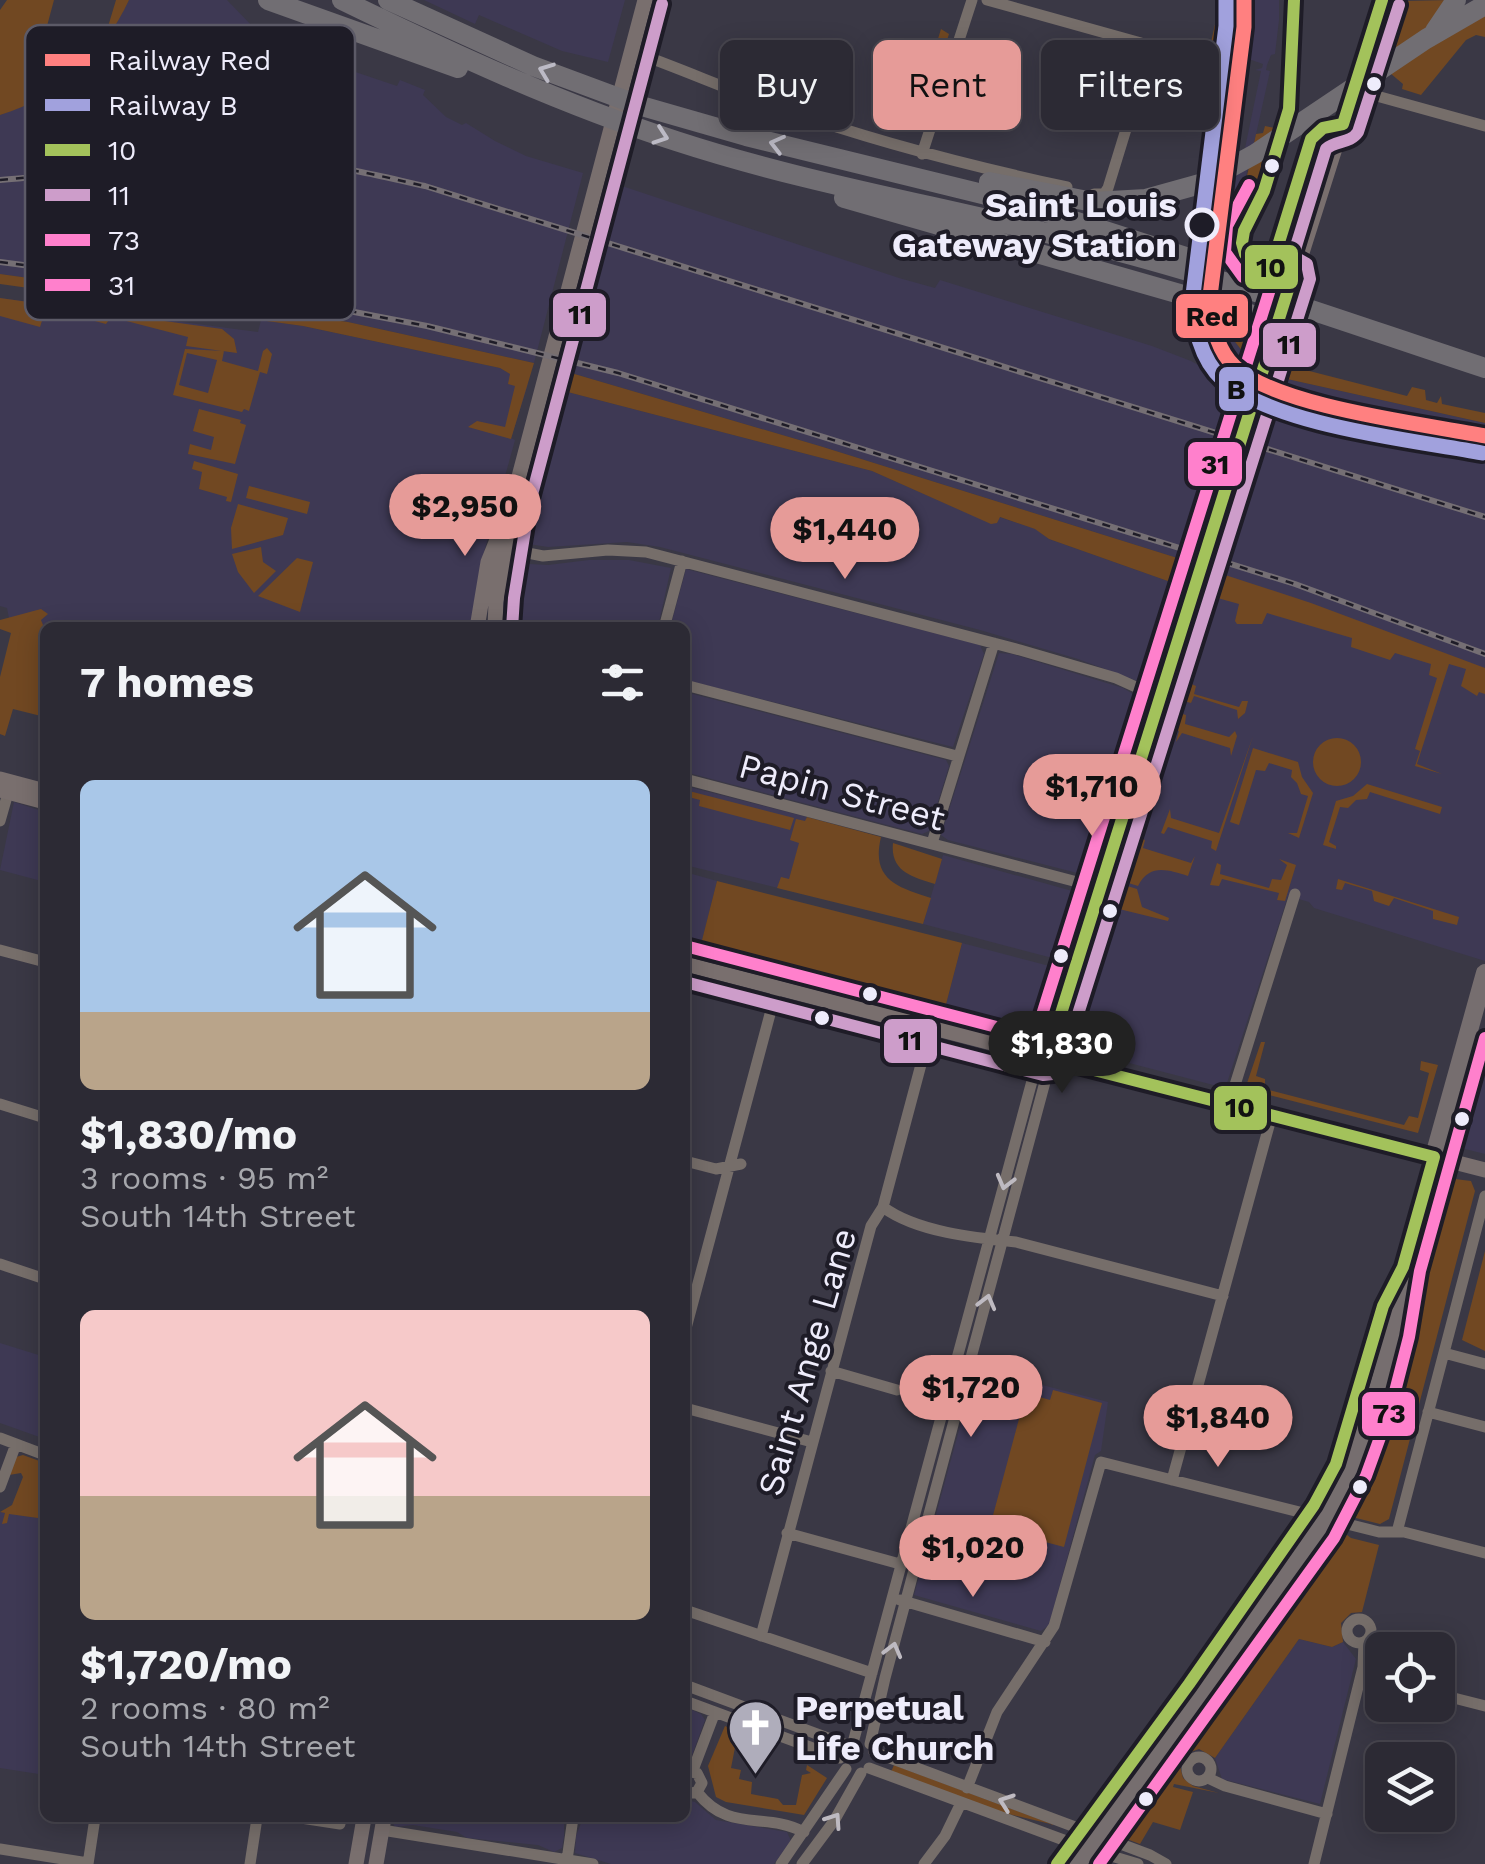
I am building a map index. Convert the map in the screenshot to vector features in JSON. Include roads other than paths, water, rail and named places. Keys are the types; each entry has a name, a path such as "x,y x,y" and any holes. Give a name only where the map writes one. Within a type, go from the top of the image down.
{"highway":[{"path":"268,0 337,25"},
{"path":"342,0 537,90 616,121 774,169 1138,256 1485,368"},
{"path":"388,0 533,66 638,105 746,136 1015,202 1132,238 1485,368"},
{"path":"1426,40 1445,20 1456,0"},
{"path":"872,166 931,170 1078,200 1130,201 1166,196 1225,172 1485,4"},
{"path":"355,31 493,81 537,90"},
{"path":"774,169 818,191 1279,317"}],"main road":[{"path":"477,622 480,595 500,548 646,0"},
{"path":"1047,1058 1382,0"},
{"path":"496,622 500,548"},
{"path":"5,786 40,790"},
{"path":"5,786 40,800"},
{"path":"690,965 1485,1170"},
{"path":"1057,1864 1083,1845 1317,1516 1346,1482 1362,1440 1396,1316 1403,1268 1485,973"},
{"path":"356,1864 363,1822"},
{"path":"376,1864 383,1824"}],"street":[{"path":"922,154 972,0"},
{"path":"630,51 785,110 922,154 1100,195 1108,188 1148,51 1142,43 987,0"},
{"path":"1355,90 1485,126"},
{"path":"500,548 543,556 632,550 682,561 1116,678 1178,706"},
{"path":"666,622 682,561"},
{"path":"932,844 994,643"},
{"path":"690,686 957,756"},
{"name":"Papin Street","path":"690,780 1100,888"},
{"path":"0,821 5,786"},
{"path":"1230,1104 1295,894"},
{"path":"0,950 40,961"},
{"path":"690,1316 736,1165 777,988"},
{"name":"Saint Ange Lane","path":"761,1636 871,1226 883,1207 931,1028"},
{"path":"782,1864 843,1764 872,1674 1032,1082 1047,1058"},
{"path":"802,1864 865,1770 872,1748 906,1602 1045,1082 1047,1058"},
{"path":"0,1104 40,1116"},
{"path":"1172,1480 1272,1115"},
{"path":"690,1162 716,1169 736,1165"},
{"path":"1397,1532 1485,1196"},
{"path":"883,1207 896,1216 1223,1296"},
{"path":"0,1264 40,1276"},
{"path":"1444,1353 1485,1364"},
{"path":"831,1372 897,1390"},
{"path":"690,1409 812,1442"},
{"path":"1428,1412 1485,1427"},
{"path":"0,1438 40,1453"},
{"path":"0,1487 16,1444"},
{"path":"968,1788 997,1712 1045,1642 1062,1605 1101,1462 1378,1532 1397,1532 1485,1553"},
{"path":"787,1533 900,1564"},
{"path":"891,1598 1045,1642"},
{"path":"690,1612 872,1674"},
{"path":"1314,1864 1361,1675 1364,1642"},
{"path":"1361,1675 1365,1676"},
{"path":"690,1687 872,1748 968,1788 1083,1845 1166,1864"},
{"path":"1455,1698 1485,1706"},
{"path":"690,1703 843,1764 1138,1864"},
{"path":"690,1769 715,1712"},
{"path":"690,1772 702,1779 691,1794 722,1815 790,1826 804,1832"},
{"path":"1208,1778 1327,1814"},
{"path":"924,1864 945,1836 961,1802"},
{"path":"0,1849 88,1864 94,1822"},
{"path":"250,1864 256,1822"},
{"path":"327,1822 340,1824"},
{"path":"566,1860 572,1822"},
{"path":"383,1824 593,1864"}],"railway":[{"path":"355,171 425,186 1485,517"},
{"path":"0,180 25,178"},
{"path":"0,262 25,265"},
{"path":"355,312 618,373 1295,584 1485,654"}],"rail line":[{"name":"B","path":"1226,0 1193,295 1196,330 1203,352 1223,380 1276,409 1346,429 1482,453"},
{"name":"Red","path":"1244,0 1244,27 1210,296 1213,325 1223,352 1235,367 1284,393 1353,412 1485,436"}],"place":[{"name":"Saint Louis Gateway Station","path":"1202,225"},
{"name":"Perpetual Life Church","path":"756,1777"}]}
